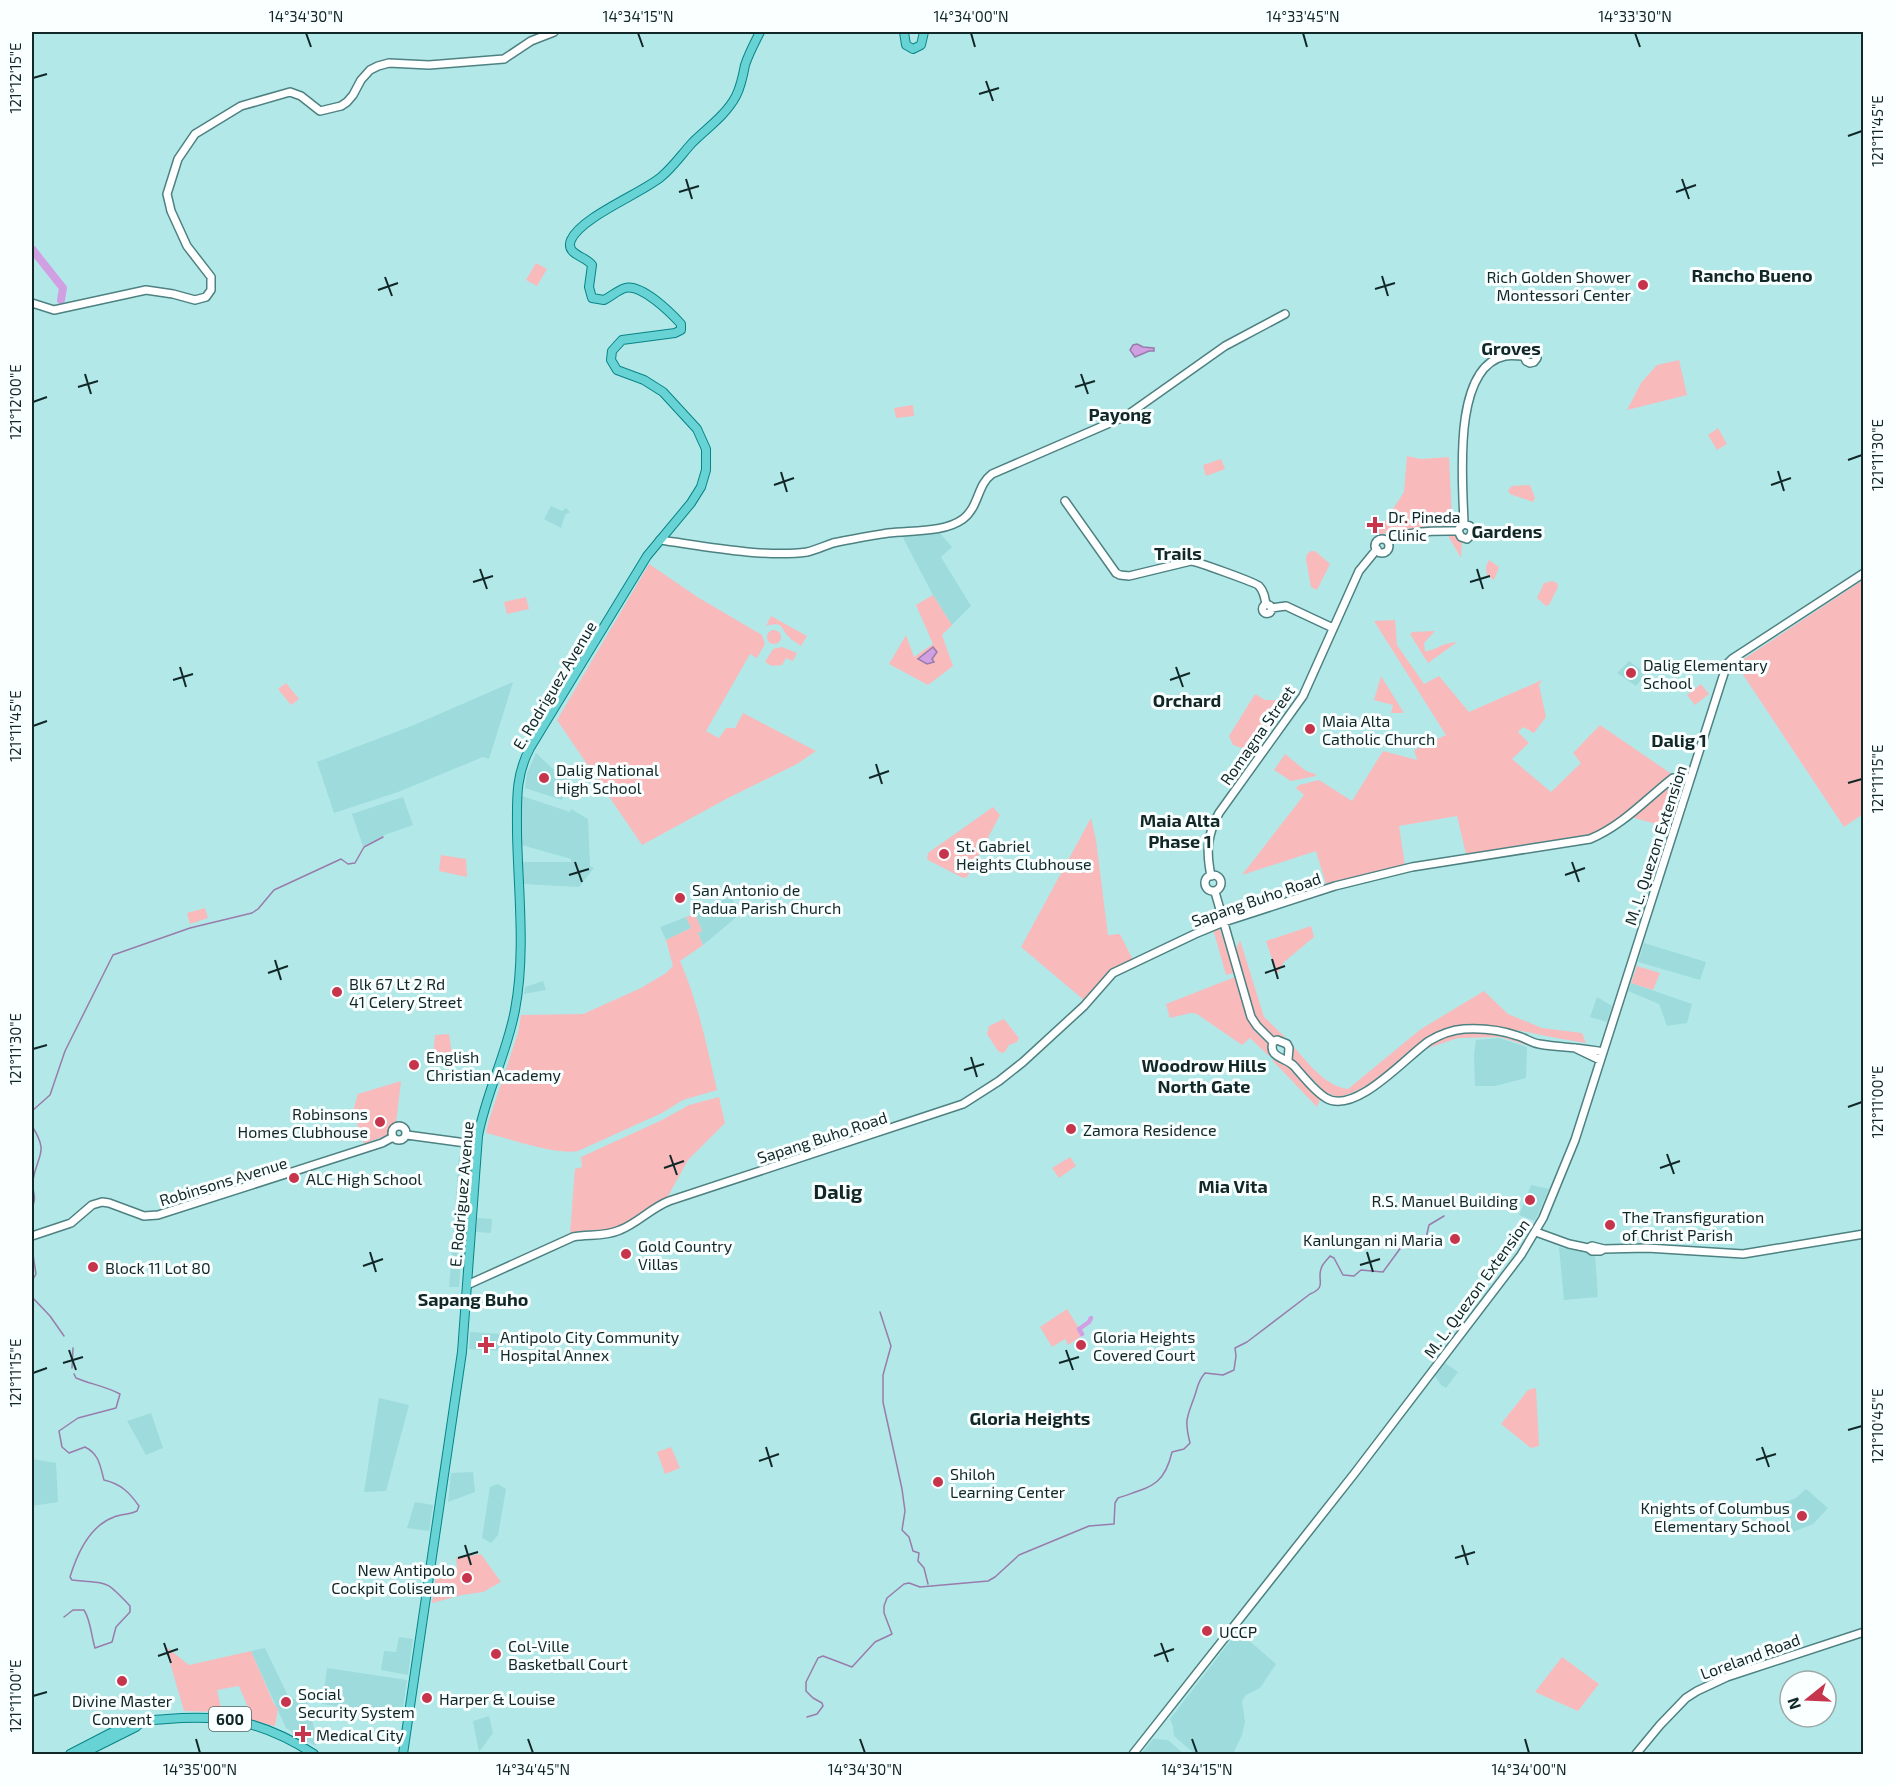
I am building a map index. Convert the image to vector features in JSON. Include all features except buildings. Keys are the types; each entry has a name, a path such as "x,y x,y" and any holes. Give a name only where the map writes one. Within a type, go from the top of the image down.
{"main road":[{"name":"E. Rodriguez Avenue","path":"403,1755 459,1372 478,1136 481,1117 509,1036 517,996 520,958 517,815 520,771 530,748 642,565 660,540 683,515 701,487 708,461 706,449 697,429 668,397 652,385 617,370 611,360 615,346 622,340 675,333 681,330 681,324 644,292 633,287 623,288 604,300 592,298 589,287 592,265 589,261 574,254 570,242 586,225 625,198 660,178 720,116 737,95 748,57 760,32"},
{"path":"904,32 906,45 913,49 921,45 924,32"},
{"name":"600","path":"82,1755 139,1724 153,1720 187,1717 233,1719 282,1735 314,1755"},
{"name":"600","path":"70,1755 134,1721 139,1724"}],"street":[{"path":"32,303 54,310 146,290 195,300 206,297 211,290 211,276 188,246 171,211 167,194 178,159 195,134 241,106 290,92 301,96 321,111 341,106 353,95 361,80 370,70 378,66 389,63 429,65 504,59 531,41 554,32"},
{"path":"660,540 790,553 886,534 951,526 963,519 974,508 987,478 992,474 1126,416 1225,346 1285,314"},
{"path":"1464,524 1463,446 1473,387 1478,376 1494,362 1505,356 1524,356"},
{"path":"1065,501 1116,573 1120,575 1130,576 1197,561 1257,584 1263,591 1269,606 1286,606 1333,628"},
{"path":"1464,524 1472,528 1470,538 1461,537 1458,531 1464,524"},
{"name":"Romagna Street","path":"1210,876 1207,849 1213,825 1226,803 1303,696 1359,571 1377,549 1375,545 1379,540 1388,541 1402,534 1417,531 1458,531"},
{"name":"M. L. Quezon Extension","path":"1133,1755 1354,1474 1521,1255 1536,1232 1571,1150 1727,664 1863,573"},
{"name":"Sapang Buho Road","path":"467,1285 573,1237 586,1234 610,1234 620,1230 644,1218 659,1205 669,1201 963,1104 1023,1062 1084,1006 1113,973 1224,922 1335,886 1412,867 1590,839 1604,834 1622,821 1673,778 1690,778"},
{"path":"1210,876 1216,876 1221,881 1220,889 1215,892 1206,887 1206,879 1210,876"},
{"path":"1215,892 1251,1017 1273,1042"},
{"path":"1273,1042 1274,1055 1288,1060 1325,1098 1335,1102 1344,1102 1375,1086 1432,1039 1455,1030 1493,1030 1519,1036 1537,1044 1581,1047 1603,1052"},
{"path":"1273,1042 1278,1040 1287,1044 1288,1060"},
{"path":"1575,1048 1600,1060"},
{"path":"397,1126 405,1128 407,1135 402,1140 397,1140 393,1137 393,1131 397,1126"},
{"path":"407,1135 466,1143"},
{"path":"466,1143 469,1137 478,1136"},
{"name":"Robinsons Avenue","path":"34,1235 71,1223 92,1205 102,1202 144,1216 158,1215 308,1168 382,1143 393,1137"},
{"path":"466,1143 468,1148 476,1151"},
{"path":"1536,1232 1588,1248 1592,1246 1647,1248 1728,1255 1863,1234"},
{"name":"Loreland Road","path":"1636,1755 1660,1725 1696,1691 1727,1677 1863,1632"}],"shaded area":[{"path":"536,263 547,269 537,286 526,280"},
{"path":"1133,345 1154,348 1154,351 1135,357 1130,350"},
{"path":"1679,360 1687,395 1627,410 1641,383 1657,365"},
{"path":"913,405 914,416 896,418 894,408"},
{"path":"1718,428 1727,444 1717,450 1708,435"},
{"path":"1407,456 1421,459 1449,457 1452,519 1463,518 1456,525 1414,528 1389,535 1386,533 1381,535 1378,532 1404,492"},
{"path":"1221,459 1225,469 1206,476 1203,465"},
{"path":"1530,485 1535,498 1533,502 1510,494 1508,490 1512,486"},
{"path":"551,506 562,511 566,508 570,512 565,515 561,528 544,519"},
{"path":"938,531 952,547 941,557 971,606 952,625 933,595 901,534"},
{"path":"1447,534 1457,535 1462,542 1461,558"},
{"path":"1315,551 1330,564 1317,590 1311,587 1306,559 1307,554"},
{"path":"1489,560 1499,567 1494,580 1487,575 1486,567"},
{"path":"649,564 699,598 762,635 765,644 757,658 750,654 706,731 719,738 726,728 735,728 743,713 816,751 797,764 728,798 642,845 557,720"},
{"path":"1863,580 1863,814 1844,827 1736,664"},
{"path":"1552,581 1557,583 1558,587 1549,605 1546,606 1537,598 1544,583"},
{"path":"933,595 952,625 942,635 953,666 928,685 889,664 906,635 914,657 933,644 916,605"},
{"path":"526,597 529,609 507,614 504,602"},
{"path":"771,616 807,636 801,646 786,634 781,626 776,624 766,626"},
{"path":"1395,620 1397,645 1424,684 1439,676 1469,712 1542,680 1539,685 1546,717 1534,733 1523,727 1518,732 1529,743 1512,759 1551,792 1581,763 1573,753 1600,725 1673,775 1625,816 1593,834 1466,854 1457,816 1399,826 1405,865 1326,884 1316,851 1242,875 1304,795 1296,788 1299,785 1319,780 1352,801 1383,751 1417,760 1414,750 1446,735 1374,621"},
{"path":"774,630 779,632 781,637 779,642 774,644 769,642 767,637 769,632"},
{"path":"1435,631 1424,643 1425,651 1457,642 1428,663 1410,634"},
{"path":"782,647 797,653 793,661 786,658 782,665 772,666 765,662 773,649"},
{"path":"933,647 937,652 932,659 934,662 927,664 918,659"},
{"name":"Dalig Elementary School","path":"1629,661 1646,674 1636,686 1617,673"},
{"path":"1381,676 1404,713 1391,713 1393,705 1374,700"},
{"path":"513,682 489,759 483,757 398,792 334,813 317,762 414,725"},
{"path":"286,683 299,699 291,705 278,689"},
{"path":"1701,684 1709,694 1695,705 1687,695"},
{"path":"1255,694 1265,700 1275,700 1279,717 1273,729 1268,727 1266,733 1255,739 1251,751 1233,745 1229,736"},
{"name":"Dalig National High School","path":"536,753 568,783 562,800 525,788 527,773"},
{"path":"1285,754 1316,776 1291,781 1274,770"},
{"path":"1677,780 1672,794 1678,796 1667,827 1631,817 1658,793"},
{"path":"522,796 570,812 571,809 588,819 590,866 594,868 579,887 523,884 523,862 571,862 571,859 522,845"},
{"path":"403,797 413,825 363,846 352,814"},
{"path":"993,807 1000,815 967,877 963,878 928,860 928,853"},
{"path":"1091,818 1108,935 1120,934 1133,960 1117,967 1085,1001 1021,947"},
{"path":"441,855 466,859 467,877 439,871"},
{"path":"730,894 739,915 703,945 698,933 702,931 695,914 717,905"},
{"path":"205,908 208,918 190,924 187,913"},
{"path":"695,914 702,931 698,933 703,945 680,961 697,1008 717,1090 683,1100 662,1113 578,1151 545,1149 486,1133 518,1033 521,1015 583,1014 641,988 666,973 673,966 666,940 691,928 686,917"},
{"path":"686,917 691,928 666,940 660,927"},
{"path":"1311,926 1314,937 1284,962 1277,974 1266,941"},
{"path":"1213,929 1220,929 1234,973 1226,975"},
{"path":"1240,940 1264,1017 1285,1037 1272,1037 1256,1019 1237,955"},
{"path":"1644,943 1706,962 1700,980 1638,962"},
{"path":"1637,966 1660,973 1653,990 1631,983"},
{"path":"1235,977 1247,1017 1255,1031 1268,1044 1269,1056 1250,1038 1242,1045 1197,1014 1191,1013 1170,1018 1166,1004"},
{"path":"543,981 546,990 524,994 525,987"},
{"path":"1631,983 1692,1004 1687,1023 1667,1026 1659,1004 1628,991"},
{"path":"1484,991 1508,1014 1542,1028 1582,1033 1586,1043 1488,1026 1449,1028 1425,1039 1374,1081 1338,1097 1325,1092 1293,1059 1291,1044 1324,1078 1339,1087 1348,1089 1421,1029"},
{"path":"1597,997 1612,1006 1607,1022 1590,1017"},
{"path":"1004,1019 1019,1038 1002,1053 998,1051 987,1034 989,1026"},
{"path":"1487,1032 1506,1034 1536,1048 1500,1037 1458,1038 1425,1049 1447,1037"},
{"path":"449,1034 452,1055 433,1055 435,1035"},
{"path":"1499,1038 1527,1047 1526,1078 1495,1086 1475,1086 1476,1040"},
{"path":"1272,1060 1285,1061 1318,1095 1320,1099 1317,1107"},
{"path":"401,1081 396,1123 391,1126 387,1135 364,1144 353,1111 358,1094"},
{"path":"719,1097 725,1123 688,1160 667,1198 622,1226 570,1233 575,1169 582,1167 581,1157 662,1120 689,1105"},
{"path":"459,1156 472,1157 459,1287 449,1287"},
{"path":"1070,1157 1076,1166 1059,1178 1052,1168"},
{"path":"1531,1185 1549,1189 1535,1221 1519,1215"},
{"path":"204,1188 207,1195 189,1201 186,1193"},
{"path":"477,1218 492,1219 491,1233 476,1232"},
{"path":"1559,1247 1595,1255 1598,1297 1564,1300"},
{"path":"1067,1309 1083,1335 1068,1345 1065,1339 1052,1347 1040,1327"},
{"name":"Antipolo City Community Hospital Annex","path":"470,1332 503,1334 502,1351 469,1349"},
{"path":"1445,1363 1458,1372 1446,1388 1435,1376"},
{"path":"1536,1388 1539,1446 1531,1448 1501,1424 1528,1390"},
{"path":"379,1398 409,1405 386,1491 364,1492"},
{"path":"151,1413 163,1448 146,1455 127,1421"},
{"path":"671,1447 680,1468 665,1474 657,1452"},
{"path":"32,1459 56,1463 58,1502 32,1506"},
{"path":"473,1472 475,1492 448,1502 451,1473"},
{"path":"498,1484 506,1489 498,1535 491,1543 482,1538 490,1487"},
{"name":"Knights of Columbus Elementary School","path":"1806,1489 1828,1508 1813,1524 1790,1533 1780,1504 1796,1498"},
{"path":"415,1502 433,1505 429,1531 407,1528"},
{"name":"New Antipolo Cockpit Coliseum","path":"481,1554 501,1582 483,1592 432,1603 436,1575 457,1569 456,1558"},
{"path":"1238,1631 1276,1664 1260,1688 1246,1695 1242,1701 1245,1722 1233,1754 1195,1754 1174,1736 1170,1719"},
{"path":"399,1637 413,1639 408,1675 381,1670 384,1651 396,1652"},
{"path":"165,1646 189,1665 251,1651 278,1709 275,1726 249,1720 249,1710 239,1686 217,1690 222,1712 184,1711"},
{"path":"265,1648 289,1698 307,1702 318,1743 315,1746 286,1728 251,1651"},
{"path":"1562,1657 1599,1684 1578,1711 1535,1692"},
{"path":"327,1668 407,1680 402,1715 322,1704"},
{"path":"489,1716 493,1733 479,1752 473,1721"},
{"path":"1153,1739 1168,1740 1184,1754 1141,1754"}],"waterway":[{"path":"32,249 63,288 61,300"},
{"path":"32,1111 50,1095 65,1051 113,955 190,928 252,913 274,890 341,859 348,864 355,863 364,847 383,837"},
{"path":"32,1126 41,1148 33,1180 32,1208"},
{"path":"807,1717 817,1714 823,1706 806,1691 806,1682 818,1658 823,1656 852,1667 875,1642 892,1634 884,1613 884,1606 887,1598 904,1584 909,1583 920,1587 988,1581 1019,1555 1089,1526 1114,1524 1115,1503 1118,1498 1154,1484 1165,1472 1172,1452 1184,1449 1190,1443 1187,1419 1198,1384 1205,1373 1223,1375 1234,1370 1235,1348 1247,1342 1318,1289 1323,1264 1330,1256 1334,1258 1343,1275 1354,1276 1361,1270 1383,1272 1410,1235 1415,1234 1421,1244 1426,1238 1429,1225 1444,1216"},
{"path":"32,1248 36,1274 32,1281"},
{"path":"32,1297 50,1316 64,1336"},
{"path":"880,1312 891,1346 883,1375 883,1402 902,1489 905,1511 902,1530 909,1537 913,1551 919,1553 918,1561 924,1568 928,1584"},
{"path":"1082,1334 1079,1329 1091,1318"},
{"path":"72,1368 73,1348"},
{"path":"64,1617 73,1610 84,1610 90,1623 95,1648 112,1642 116,1627 130,1612 130,1606 105,1584 72,1580 70,1577 80,1550 91,1534 105,1521 137,1511 139,1506 124,1489 104,1480 98,1460 90,1450 85,1447 69,1453 62,1447 59,1431 78,1418 116,1408 120,1394 76,1378 74,1374"}],"place":[{"name":"Rich Golden Shower Montessori Center","path":"1643,285"},
{"name":"Dr. Pineda Clinic","path":"1375,525"},
{"name":"Dalig Elementary School","path":"1631,673"},
{"name":"Maia Alta Catholic Church","path":"1310,729"},
{"name":"Dalig National High School","path":"544,778"},
{"name":"St. Gabriel Heights Clubhouse","path":"944,854"},
{"name":"San Antonio de Padua Parish Church","path":"680,898"},
{"name":"Blk 67 Lt 2 Rd 41 Celery Street","path":"337,992"},
{"name":"English Christian Academy","path":"414,1065"},
{"name":"Robinsons Homes Clubhouse","path":"380,1122"},
{"name":"Zamora Residence","path":"1071,1129"},
{"name":"ALC High School","path":"294,1178"},
{"name":"R.S. Manuel Building","path":"1530,1200"},
{"name":"The Transfiguration of Christ Parish","path":"1610,1225"},
{"name":"Kanlungan ni Maria","path":"1455,1239"},
{"name":"Gold Country Villas","path":"626,1254"},
{"name":"Block 11 Lot 80","path":"93,1267"},
{"name":"Antipolo City Community Hospital Annex","path":"486,1345"},
{"name":"Gloria Heights Covered Court","path":"1081,1345"},
{"name":"Shiloh Learning Center","path":"938,1482"},
{"name":"Knights of Columbus Elementary School","path":"1802,1516"},
{"name":"New Antipolo Cockpit Coliseum","path":"467,1578"},
{"name":"UCCP","path":"1207,1631"},
{"name":"Col-Ville Basketball Court","path":"496,1654"},
{"name":"Divine Master Convent","path":"122,1681"},
{"name":"Harper & Louise","path":"427,1698"},
{"name":"Social Security System","path":"286,1702"},
{"name":"Medical City","path":"303,1734"}],"district":[{"name":"Rancho Bueno","path":"1752,275"},
{"name":"Groves","path":"1511,348"},
{"name":"Payong","path":"1120,414"},
{"name":"Gardens","path":"1507,531"},
{"name":"Trails","path":"1178,553"},
{"name":"Orchard","path":"1187,700"},
{"name":"Dalig 1","path":"1679,740"},
{"name":"Maia Alta Phase 1","path":"1180,830"},
{"name":"Woodrow Hills North Gate","path":"1204,1075"},
{"name":"Mia Vita","path":"1233,1186"},
{"name":"Dalig","path":"838,1191"},
{"name":"Sapang Buho","path":"473,1299"},
{"name":"Gloria Heights","path":"1030,1418"}]}
